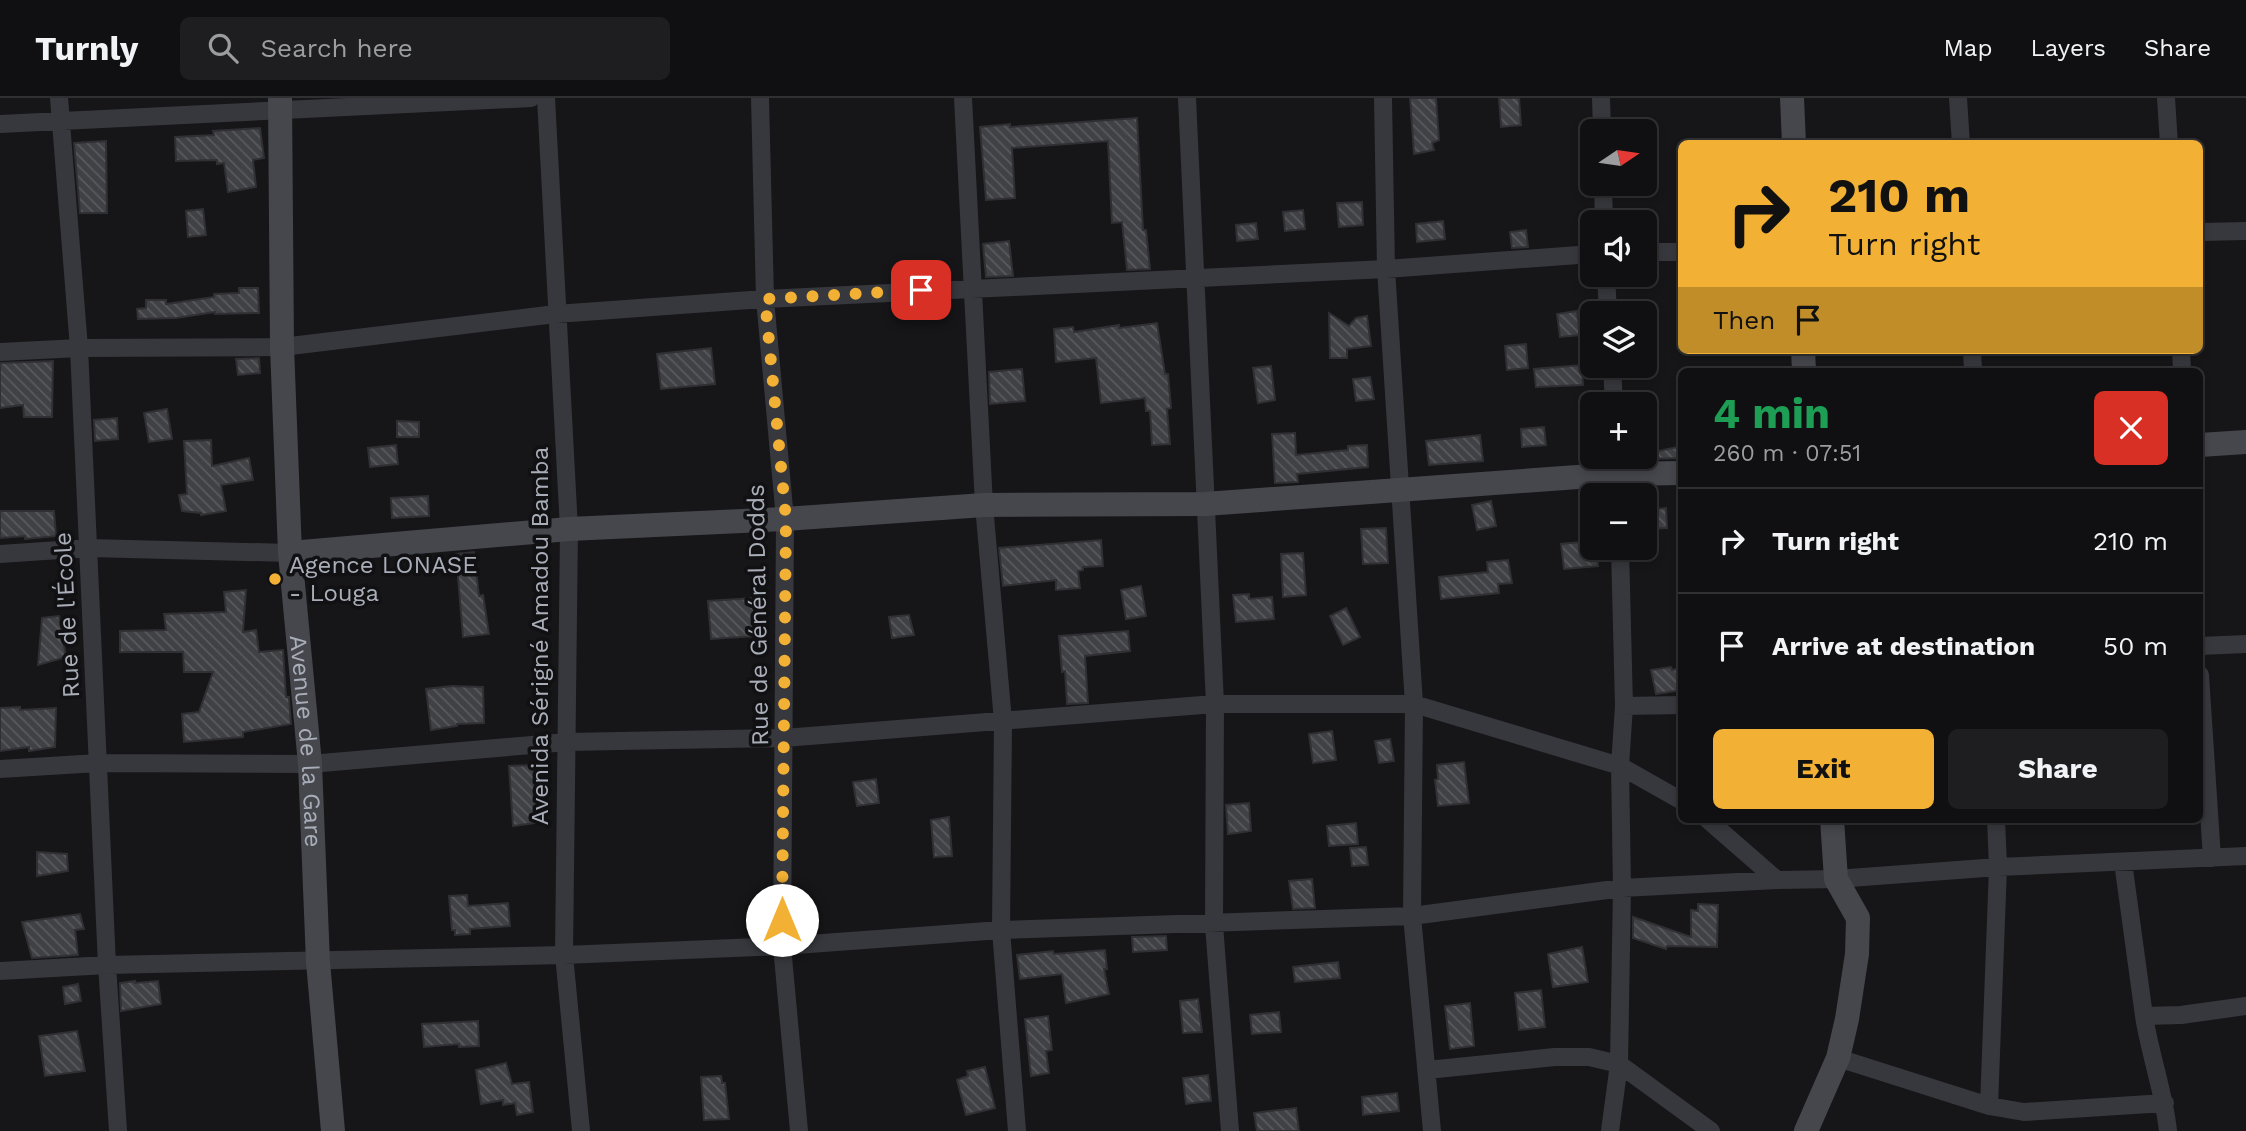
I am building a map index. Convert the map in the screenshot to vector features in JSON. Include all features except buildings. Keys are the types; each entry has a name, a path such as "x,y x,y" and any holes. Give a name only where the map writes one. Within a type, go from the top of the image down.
{"street":[{"name":"Rue de l'École","path":"59,98 79,348 107,965 118,1131"},
{"path":"0,124 281,105 531,98"},
{"name":"Avenida Sérigné Amadou Bamba","path":"546,98 569,528 564,955 581,1131"},
{"name":"Rue de Général Dodds","path":"760,98 765,299 786,519 782,946 799,1131"},
{"path":"963,98 984,505 1003,721 1001,930 1017,1131"},
{"path":"1187,98 1215,704 1214,925 1230,1131"},
{"path":"1383,98 1386,269 1413,704 1412,916 1432,1131"},
{"path":"1601,98 1602,119"},
{"path":"1792,98 1794,140"},
{"path":"1958,98 1961,140"},
{"path":"2166,98 2169,140"},
{"name":"Avenue de la Gare","path":"281,105 282,347 290,553 310,764 318,962 333,1131"},
{"path":"2203,232 2246,231"},
{"path":"1657,252 1678,252"},
{"path":"0,352 79,348 282,347 556,314 765,299 1386,269 1580,255"},
{"path":"2203,445 2246,442"},
{"path":"0,554 89,548 290,553 569,528 786,519 984,505 1205,504 1399,489 1678,473"},
{"path":"1610,1131 1619,1064 1622,888 1619,766 1624,706 1620,560"},
{"path":"2203,646 2246,644"},
{"path":"0,769 98,763 310,764 567,742 784,738 1215,704 1413,704 1619,766 1678,799"},
{"path":"1624,706 1678,705"},
{"path":"2203,721 2212,858"},
{"path":"1712,823 1777,880"},
{"path":"1805,1131 1838,1058 1853,984 1858,918 1836,879 1832,823"},
{"path":"1989,1106 1998,867 1996,823"},
{"path":"0,971 107,965 564,955 782,946 1001,930 1214,925 1412,916 1622,888 2246,856"},
{"path":"2123,862 2144,1016 2165,1103 2168,1131"},
{"path":"2144,1016 2181,1015 2246,1006"},
{"path":"1427,1070 1589,1057 1619,1064 1711,1131"},
{"path":"1838,1058 1989,1106 2032,1113 2165,1103"}],"place":[{"name":"Agence LONASE - Louga","path":"275,579"}],"route":[{"path":"782,920 786,519 765,299 921,290"}]}
